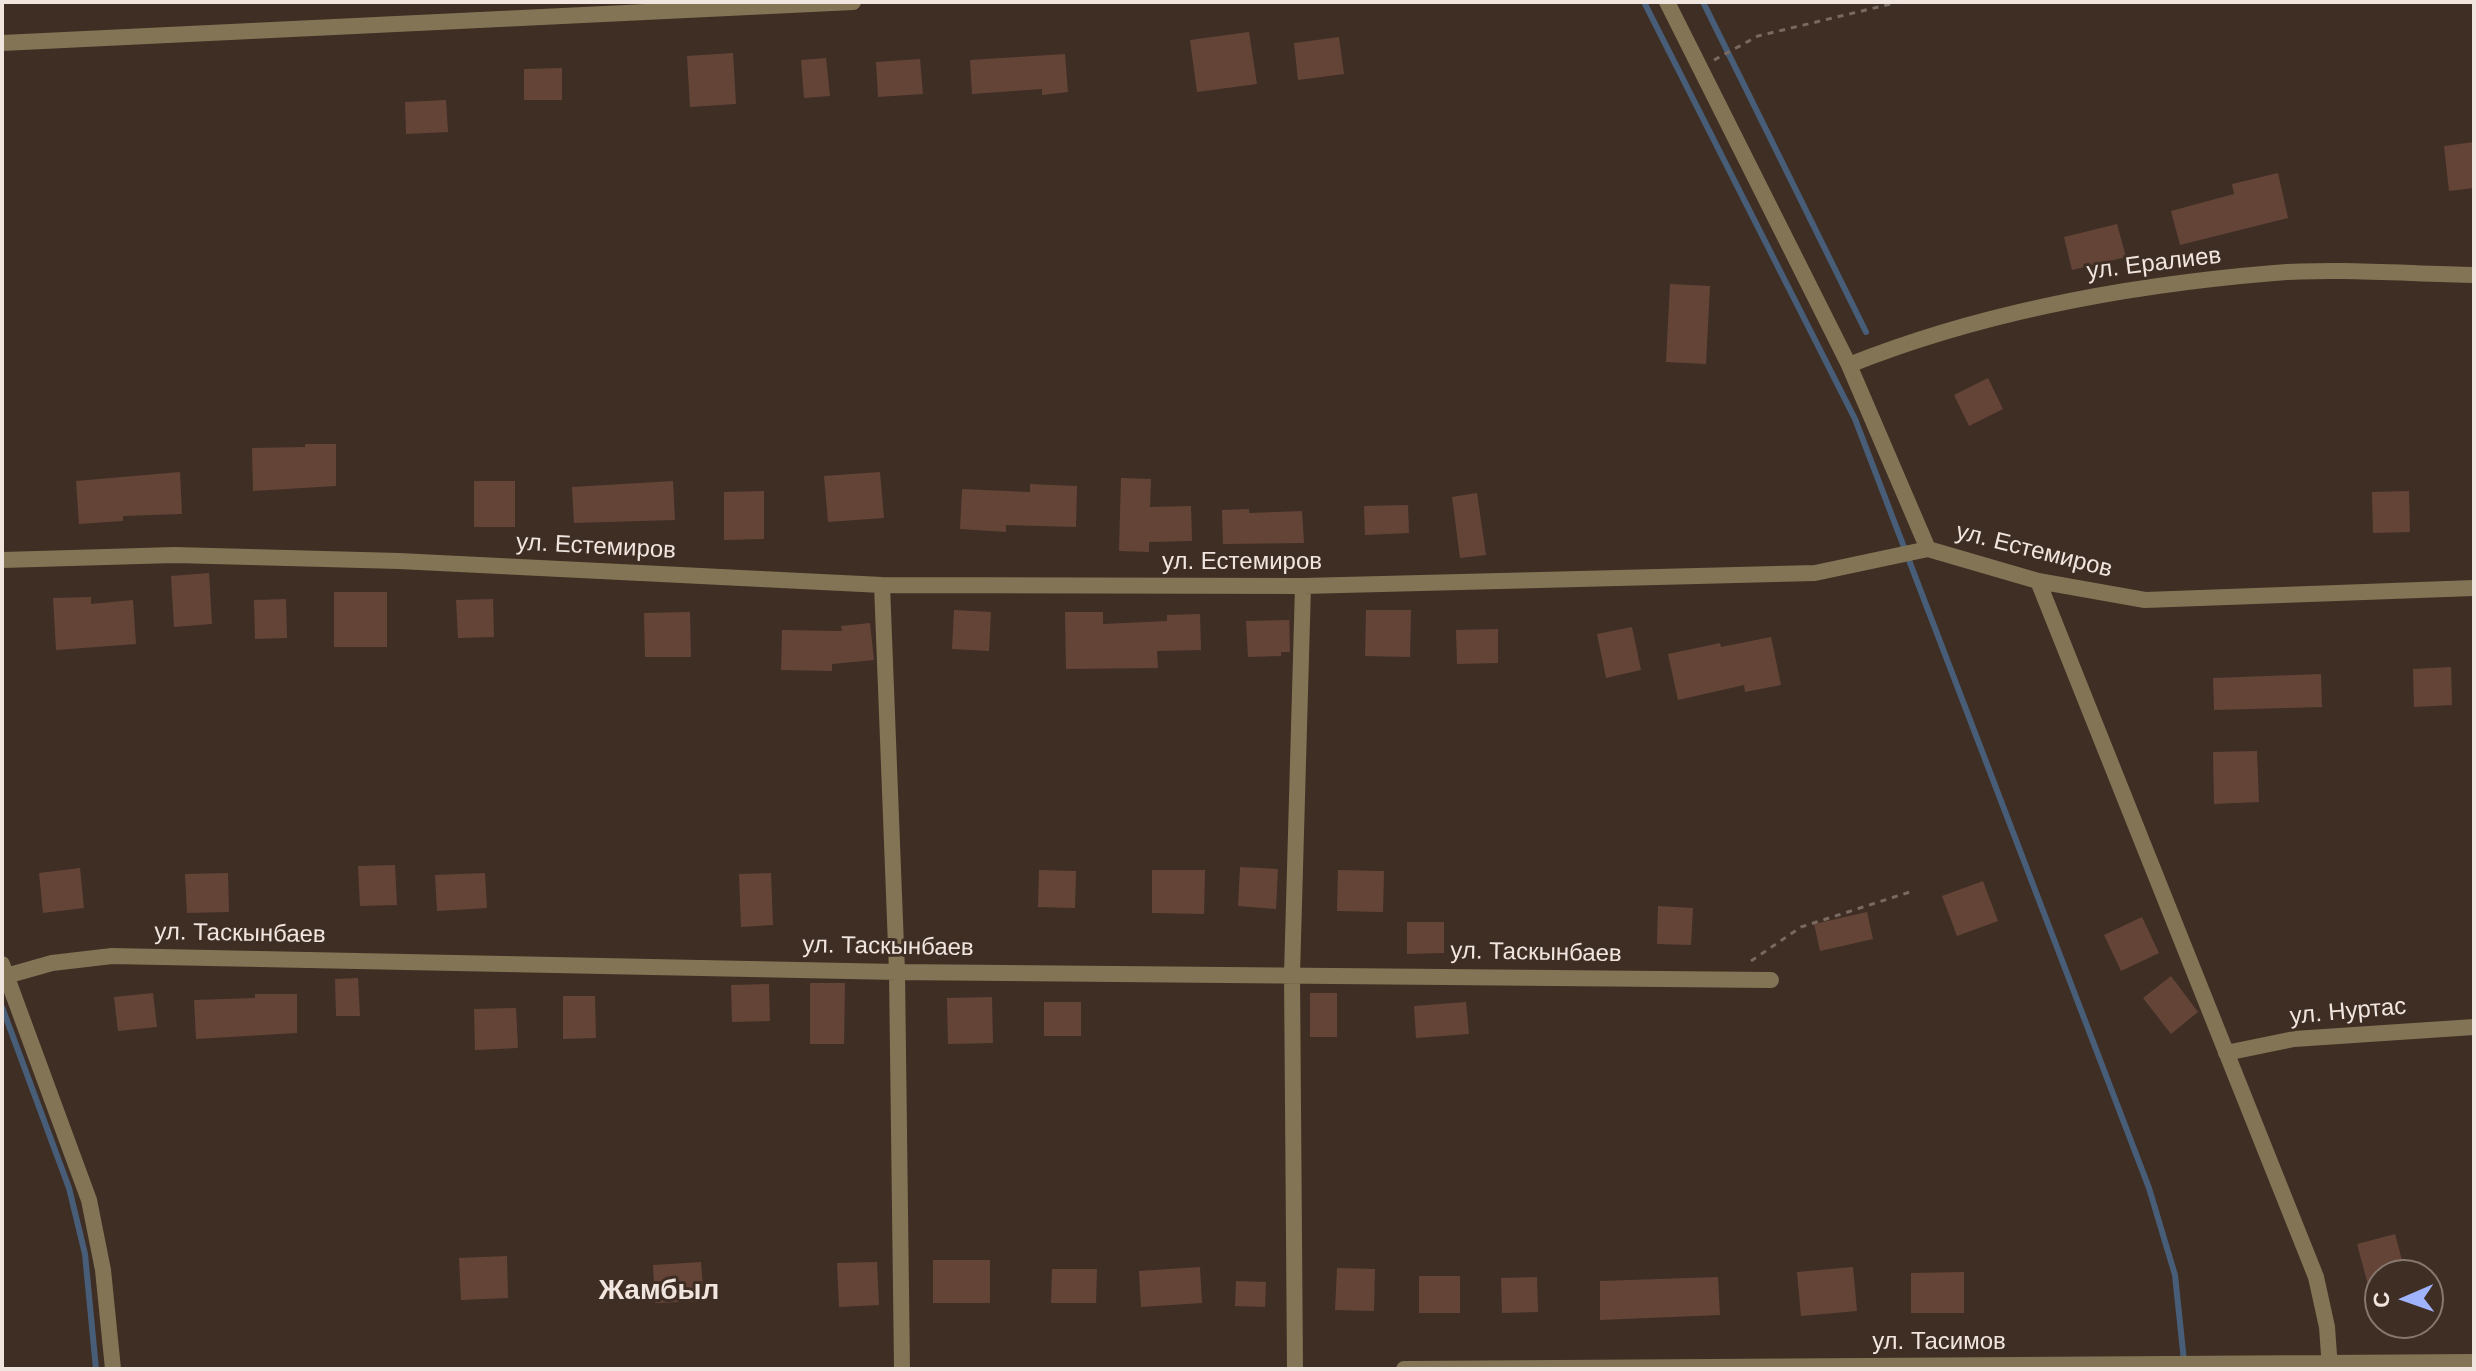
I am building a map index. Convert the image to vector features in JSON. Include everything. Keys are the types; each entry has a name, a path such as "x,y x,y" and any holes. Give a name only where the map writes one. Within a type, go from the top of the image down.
{"street":[{"path":"2,43 853,2"},
{"path":"1667,2 1849,365 1928,549"},
{"name":"ул. Ералиев","path":"1849,365 1911,340 2087,295 2276,273 2474,275"},
{"name":"ул. Естемиров","path":"2,560 175,555 399,561 882,585 1303,586 1815,573 1928,549 2038,581 2145,600 2474,588"},
{"path":"2038,581 2316,1277 2330,1366"},
{"path":"882,585 897,972 902,1369"},
{"path":"1295,1369 1292,974 1303,586"},
{"name":"ул. Таскынбаев","path":"4,970 112,956 897,972 1771,980"},
{"path":"4,970 89,1200 103,1270 113,1369"},
{"name":"ул. Нуртас","path":"2226,1053 2294,1039 2474,1027"},
{"name":"ул. Тасимов","path":"1404,1369 2330,1366 2474,1362"}],"path":[{"path":"1700,67 1758,36 1899,2"},
{"path":"1750,962 1801,927 1913,891"}],"building":[{"path":"1249,32 1257,84 1197,92 1190,40"},
{"path":"1339,37 1344,74 1298,80 1294,43"},
{"path":"733,53 736,104 690,107 687,56"},
{"path":"1065,54 1068,92 1042,95 1042,89 972,94 970,60"},
{"path":"826,58 830,96 804,98 801,60"},
{"path":"920,59 923,94 878,97 876,62"},
{"path":"562,68 562,100 524,100 524,69"},
{"path":"446,100 448,132 406,134 405,102"},
{"path":"2474,142 2474,188 2449,191 2444,146"},
{"path":"2278,173 2288,218 2180,245 2171,211 2234,194 2232,184"},
{"path":"2117,224 2126,257 2072,270 2064,237"},
{"path":"1670,284 1710,286 1706,364 1666,362"},
{"path":"1988,378 2003,409 1969,426 1954,395"},
{"path":"305,444 336,444 336,486 253,491 252,448 305,447"},
{"path":"180,472 182,514 123,516 123,521 79,524 76,481"},
{"path":"880,472 884,518 828,522 824,476"},
{"path":"1121,478 1151,479 1150,507 1191,506 1192,541 1149,542 1149,552 1119,551"},
{"path":"474,481 515,481 515,527 474,527"},
{"path":"673,481 675,520 574,523 572,487"},
{"path":"1030,484 1077,486 1076,527 1006,525 1006,532 960,529 962,489 1030,492"},
{"path":"764,491 764,539 724,540 724,492"},
{"path":"2409,491 2410,532 2373,533 2372,492"},
{"path":"1477,493 1486,555 1460,558 1452,497"},
{"path":"1408,505 1409,533 1365,535 1364,506"},
{"path":"1249,509 1249,513 1302,511 1304,543 1223,544 1222,510"},
{"path":"209,573 212,624 174,627 171,576"},
{"path":"334,592 387,592 387,647 334,647"},
{"path":"91,597 91,604 133,600 136,644 56,650 53,598"},
{"path":"286,599 287,638 255,639 254,600"},
{"path":"493,599 494,637 458,638 456,600"},
{"path":"1289,606 1290,652 1281,652 1281,656 1248,657 1246,621 1289,620"},
{"path":"954,610 991,612 989,651 952,649"},
{"path":"1366,610 1411,610 1410,657 1365,656"},
{"path":"690,612 691,657 645,657 644,613"},
{"path":"1065,612 1103,612 1103,624 1167,621 1167,615 1200,614 1201,650 1157,651 1158,668 1066,669"},
{"path":"870,623 874,660 832,664 832,671 781,670 782,630 842,631 841,626"},
{"path":"1632,627 1641,670 1606,678 1597,634"},
{"path":"1498,629 1498,663 1457,664 1456,630"},
{"path":"1771,637 1781,685 1745,692 1744,685 1678,700 1668,654"},
{"path":"2451,667 2452,705 2414,707 2413,669"},
{"path":"2321,674 2322,707 2214,710 2213,678"},
{"path":"2257,751 2259,802 2214,804 2213,752"},
{"path":"395,865 397,905 360,906 358,866"},
{"path":"1240,867 1278,869 1276,909 1238,906"},
{"path":"80,868 84,908 43,913 39,873"},
{"path":"1039,870 1076,871 1075,908 1038,907"},
{"path":"1152,870 1205,870 1204,914 1152,913"},
{"path":"1338,870 1384,871 1383,912 1337,911"},
{"path":"228,873 229,912 187,913 185,874"},
{"path":"485,873 487,908 437,911 435,875"},
{"path":"771,873 773,925 741,927 739,874"},
{"path":"1983,881 1998,921 1957,936 1942,896"},
{"path":"1658,906 1693,908 1691,945 1657,944"},
{"path":"1867,912 1873,939 1820,951 1814,924"},
{"path":"2142,917 2159,953 2121,971 2104,935"},
{"path":"1407,922 1444,922 1444,953 1407,954"},
{"path":"2171,976 2198,1012 2171,1034 2143,998"},
{"path":"358,978 360,1016 336,1016 335,979"},
{"path":"810,983 845,983 844,1044 810,1044"},
{"path":"769,984 770,1021 732,1022 731,985"},
{"path":"153,993 157,1027 118,1031 114,997"},
{"path":"1310,993 1337,993 1337,1037 1310,1037"},
{"path":"255,994 297,994 297,1033 196,1039 194,1000 255,998"},
{"path":"563,996 595,996 596,1038 563,1039"},
{"path":"992,997 993,1043 948,1044 947,998"},
{"path":"1044,1002 1081,1002 1081,1036 1044,1036"},
{"path":"1466,1002 1469,1034 1416,1038 1414,1006"},
{"path":"516,1008 518,1048 475,1050 474,1009"},
{"path":"2395,1234 2402,1259 2364,1259 2364,1270 2357,1244"},
{"path":"507,1256 508,1298 461,1300 459,1258"},
{"path":"933,1260 990,1260 990,1303 933,1303"},
{"path":"701,1262 704,1301 655,1303 653,1265"},
{"path":"877,1262 879,1305 839,1307 837,1263"},
{"path":"1200,1267 1202,1303 1141,1307 1139,1271"},
{"path":"1853,1267 1857,1311 1801,1316 1797,1272"},
{"path":"1337,1268 1375,1269 1374,1311 1335,1310"},
{"path":"1052,1269 1097,1269 1096,1303 1051,1303"},
{"path":"1964,1272 1964,1313 1911,1313 1911,1273"},
{"path":"1419,1276 1460,1276 1460,1313 1419,1313"},
{"path":"1537,1277 1538,1312 1502,1313 1501,1278"},
{"path":"1718,1277 1720,1315 1600,1320 1600,1281"},
{"path":"1236,1281 1266,1282 1265,1307 1235,1306"}],"waterway":[{"path":"1644,2 1855,419 2149,1188 2175,1275 2184,1361"},
{"path":"1703,2 1866,332"},
{"path":"2,1007 69,1188 85,1254 96,1369"}],"district":[{"name":"Жамбыл","path":"659,1291"}]}
